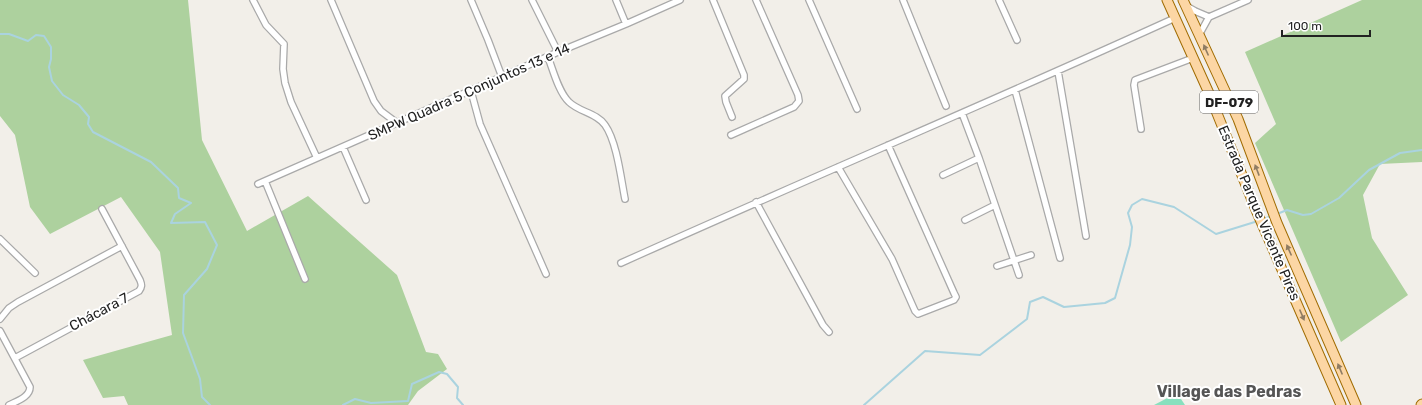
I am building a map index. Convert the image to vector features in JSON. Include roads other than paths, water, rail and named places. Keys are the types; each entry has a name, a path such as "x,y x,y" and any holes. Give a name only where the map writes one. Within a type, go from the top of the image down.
{"main road":[{"name":"Estrada Parque Vicente Pires","path":"1167,0 1341,405"},
{"name":"Estrada Parque Vicente Pires","path":"1184,2 1238,119 1277,223 1356,405"},
{"path":"1214,107 1219,110 1230,103"}],"street":[{"path":"253,0 266,25 284,44 283,69 285,83 291,102 317,158"},
{"path":"331,0 374,101 381,110 397,123"},
{"path":"471,0 502,78"},
{"path":"532,0 558,52"},
{"path":"616,0 626,24"},
{"name":"SMPW Quadra 5 Conjuntos 13 e 14","path":"258,184 680,0"},
{"path":"713,0 744,75 744,79 726,96 726,102 732,117"},
{"path":"731,135 794,107 799,101 798,95 756,0"},
{"path":"809,0 857,109"},
{"path":"903,0 946,106"},
{"path":"1000,0 1017,40"},
{"path":"1199,35 1209,17 1248,0"},
{"path":"1184,2 1190,9 1209,17"},
{"path":"620,263 756,202 1015,90 1175,18"},
{"path":"548,57 562,94 568,102 599,119 607,128 616,152 625,199"},
{"path":"1142,129 1134,85 1135,80 1193,58"},
{"path":"1058,71 1086,236"},
{"path":"1015,90 1060,258"},
{"path":"471,91 480,124 546,274"},
{"path":"962,113 996,205 1019,275"},
{"path":"838,167 892,259 915,311 918,314 924,313 954,300 956,297 888,145"},
{"path":"343,147 366,200"},
{"path":"943,175 979,158"},
{"path":"265,181 306,279"},
{"path":"756,202 823,325 829,332"},
{"path":"965,220 996,205"},
{"name":"Chácara 7","path":"15,358 141,289 142,283 102,209"},
{"path":"0,239 35,273"},
{"path":"0,319 9,308 18,302 122,246"},
{"path":"996,266 1031,255"},
{"path":"0,331 28,382 30,390 27,395 9,405"}],"waterway":[{"path":"0,34 9,34 28,41 36,35 44,36 51,47 49,67 52,81 63,95 79,105 89,117 88,124 93,132 151,162 178,188 179,198 191,203 175,214 171,223 205,222 217,245 207,269 184,295 183,333 200,379 202,397 210,405"},
{"path":"1277,214 1287,210 1303,215 1311,214 1339,198 1369,170 1400,153 1422,150"},
{"path":"864,405 925,351 980,355 1027,319 1030,302 1043,297 1064,307 1105,303 1115,298 1130,245 1132,227 1128,213 1132,205 1142,199 1174,207 1216,234 1258,221"},
{"path":"1262,220 1271,216"},
{"path":"343,405 355,399 371,403 408,401 412,384 439,372 447,374 458,387 457,398 463,405"}],"district":[{"name":"Village das Pedras","path":"1229,391"}]}
